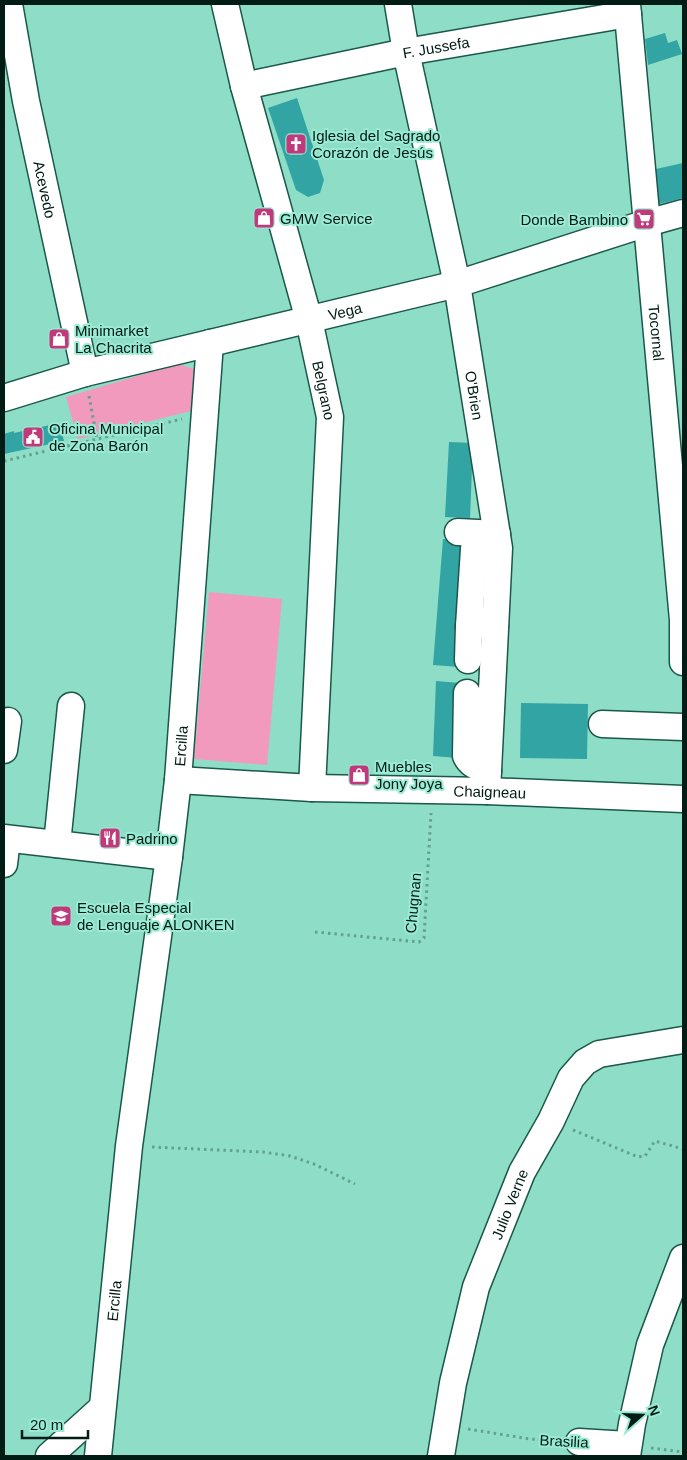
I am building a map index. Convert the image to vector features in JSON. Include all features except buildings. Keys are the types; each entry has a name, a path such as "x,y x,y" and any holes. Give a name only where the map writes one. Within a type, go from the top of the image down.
{"street":[{"name":"Acevedo","path":"9,4 26,101 85,373"},
{"name":"Belgrano","path":"225,4 244,86 309,320 330,417 312,788"},
{"name":"O'Brien","path":"398,4 406,52 457,284 499,548 488,781"},
{"name":"F. Jussefa","path":"244,86 628,9"},
{"name":"Tocornal","path":"628,9 680,568 683,662"},
{"name":"Vega","path":"4,398 85,373 457,284 647,223 683,214"},
{"name":"Ercilla","path":"98,1456 129,1146 178,780 210,342"},
{"path":"468,660 469,626 466,541 497,534"},
{"path":"469,626 495,626"},
{"path":"467,693 466,756 469,762 488,781"},
{"path":"58,844 71,706"},
{"path":"4,750 8,721"},
{"path":"602,724 683,727"},
{"name":"Chaigneau","path":"178,780 312,788 433,790 488,781 683,799"},
{"path":"4,864 5,838 169,857"},
{"name":"Julio Verne","path":"441,1456 453,1383 476,1287 522,1172 551,1121 571,1078 585,1062 599,1054 683,1040"},
{"path":"628,1450 650,1345 683,1258"},
{"path":"49,1456 102,1408"},
{"name":"Brasilia","path":"579,1442 628,1450"}],"path":[{"path":"85,373 97,439"},
{"path":"4,462 191,417"},
{"name":"Chugnan","path":"315,932 422,941 424,938 433,790"},
{"path":"551,1121 638,1157 645,1156 655,1142 683,1149"},
{"path":"129,1146 263,1152 290,1156 314,1164 355,1184"},
{"name":"Brasilia","path":"446,1424 498,1435 579,1442"},
{"path":"628,1450 683,1452"}],"shaded area":[{"path":"178,364 194,369 191,411 78,439 66,397"},
{"path":"209,592 282,599 267,765 194,759"}],"place":[{"name":"Iglesia del Sagrado Corazón de Jesús","path":"296,144"},
{"name":"GMW Service","path":"264,218"},
{"name":"Donde Bambino","path":"644,219"},
{"name":"Minimarket La Chacrita","path":"59,339"},
{"name":"Oficina Municipal de Zona Barón","path":"33,437"},
{"name":"Muebles Jony Joya","path":"359,775"},
{"name":"Padrino","path":"110,838"},
{"name":"Escuela Especial de Lenguaje ALONKEN","path":"61,916"}]}
